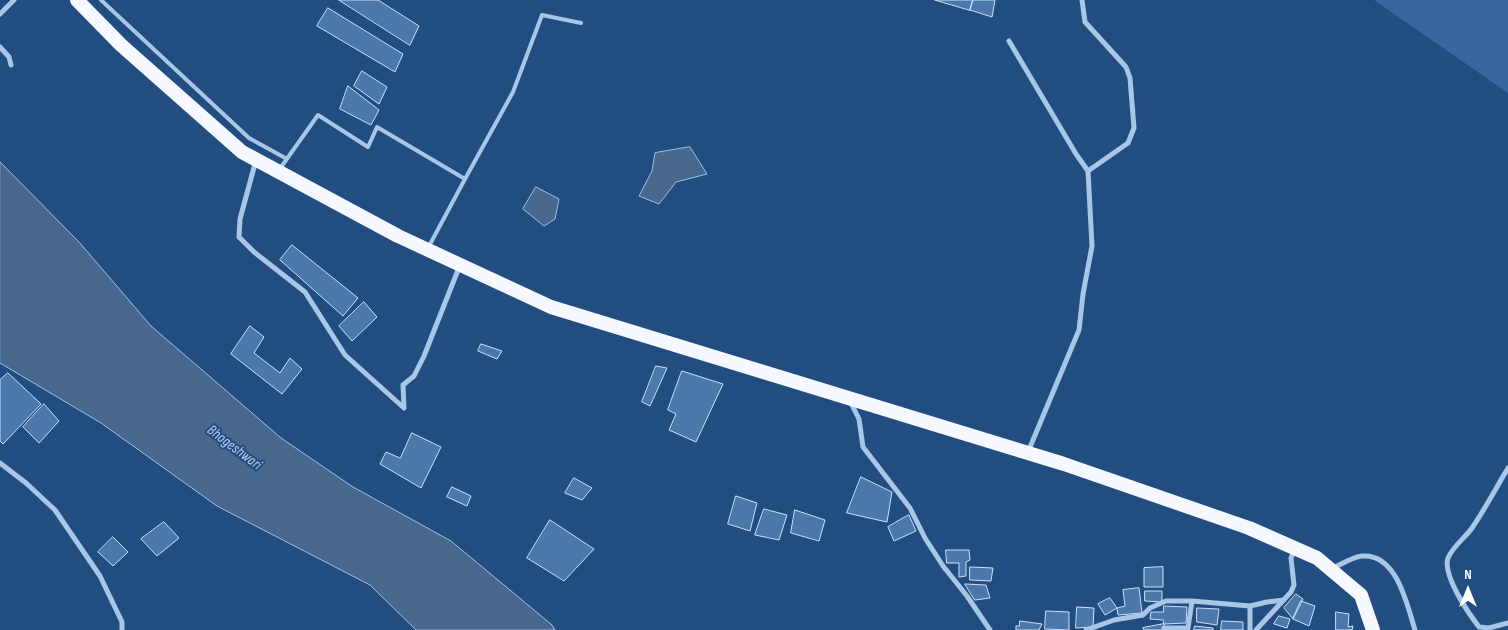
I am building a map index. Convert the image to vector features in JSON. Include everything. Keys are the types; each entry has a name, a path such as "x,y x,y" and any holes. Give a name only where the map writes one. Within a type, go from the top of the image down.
{"highway":[{"path":"77,0 121,45 242,152 398,236 551,307 1064,464 1249,528 1317,558 1361,594 1373,630"}],"street":[{"path":"0,14 14,0"},
{"path":"1082,0 1085,22 1126,67 1130,78 1134,128 1128,143 1088,171"},
{"path":"1009,41 1088,171 1092,246 1083,294 1079,330 1028,453"},
{"path":"0,47 9,57 11,65"},
{"path":"256,160 240,219 239,237 254,252 305,292 345,355 404,408 403,385 414,376 424,356 460,264"},
{"path":"848,398 859,419 864,447 910,508 925,538 943,566 990,630"},
{"path":"0,464 26,483 55,510 100,576 122,622 122,630"},
{"path":"1508,468 1472,529 1454,548 1447,559 1448,574 1477,628 1489,628 1508,623"},
{"path":"1256,630 1291,592 1294,585 1291,558 1295,548"},
{"path":"1330,569 1362,556 1373,557 1387,565 1398,580 1415,630"},
{"path":"1086,630 1114,620 1143,615 1150,608 1166,601 1192,601 1250,606 1284,600"},
{"path":"1164,628 1188,628 1192,601"},
{"path":"1250,606 1250,630"}],"lane":[{"path":"101,0 250,138 287,159"},
{"path":"427,250 513,92 542,15 581,23"},
{"path":"278,172 318,115 368,147 377,127 464,179"}],"shaded area":[{"path":"1374,0 1508,0 1508,93"}],"water":[{"path":"690,147 707,174 676,182 659,204 639,196 652,171 655,153"},
{"name":"Bhogeshwari","path":"0,162 79,242 151,326 281,438 353,487 451,541 552,625 555,630 416,630 370,585 217,506 101,423 0,363"},
{"path":"536,187 559,199 555,219 544,226 523,209"}],"building":[{"path":"339,0 378,0 419,26 410,45"},
{"path":"935,0 973,0 970,10"},
{"path":"973,0 995,0 992,17 970,10"},
{"path":"328,8 403,54 395,72 317,26"},
{"path":"362,71 387,87 379,104 354,86"},
{"path":"348,86 379,110 371,125 340,109"},
{"path":"292,245 358,298 343,316 280,260"},
{"path":"364,302 377,317 352,341 339,326"},
{"path":"250,326 264,337 254,353 280,373 290,358 302,369 282,394 231,354"},
{"path":"481,344 502,351 497,359 478,351"},
{"path":"656,366 667,368 650,406 642,402"},
{"path":"682,371 723,384 696,442 669,430 676,414 668,410"},
{"path":"8,373 41,404 3,444 0,441 0,380"},
{"path":"44,404 59,421 39,443 23,427"},
{"path":"412,433 441,447 421,488 380,464 386,452 400,458"},
{"path":"861,477 892,492 887,522 847,513"},
{"path":"574,478 592,488 582,500 565,493"},
{"path":"452,487 471,496 467,506 447,497"},
{"path":"736,496 757,503 750,531 728,524"},
{"path":"764,509 787,515 779,540 755,535"},
{"path":"795,510 825,520 819,541 791,533"},
{"path":"909,515 916,531 894,541 888,527"},
{"path":"550,520 594,549 564,581 527,558"},
{"path":"164,522 179,538 157,556 141,539"},
{"path":"113,537 128,552 113,566 98,552"},
{"path":"946,550 969,550 970,560 966,562 966,576 959,577 959,563 947,563"},
{"path":"970,567 993,568 991,581 970,580"},
{"path":"1163,567 1163,587 1144,587 1144,568"},
{"path":"965,584 986,585 990,598 975,600"},
{"path":"1139,588 1142,613 1118,615 1117,608 1125,606 1123,590"},
{"path":"1145,591 1162,591 1162,602 1145,601"},
{"path":"1296,594 1303,599 1293,619 1284,608"},
{"path":"1110,598 1117,608 1105,615 1098,604"},
{"path":"1301,601 1315,606 1309,626 1293,619"},
{"path":"1164,606 1187,607 1186,623 1164,624 1163,620 1150,619 1151,612 1163,612"},
{"path":"1077,607 1094,608 1093,627 1076,628"},
{"path":"1197,608 1219,609 1217,625 1197,622"},
{"path":"1046,611 1069,612 1069,630 1045,629"},
{"path":"1336,612 1349,614 1348,627 1353,626 1352,630 1336,630"},
{"path":"1279,616 1290,619 1287,628 1274,624"},
{"path":"1020,621 1042,624 1039,630 1016,630 1016,626 1019,626"},
{"path":"1222,621 1243,622 1243,630 1221,630"},
{"path":"1164,624 1165,630 1144,630 1143,628"},
{"path":"1195,626 1213,628 1213,630 1194,630"}]}
